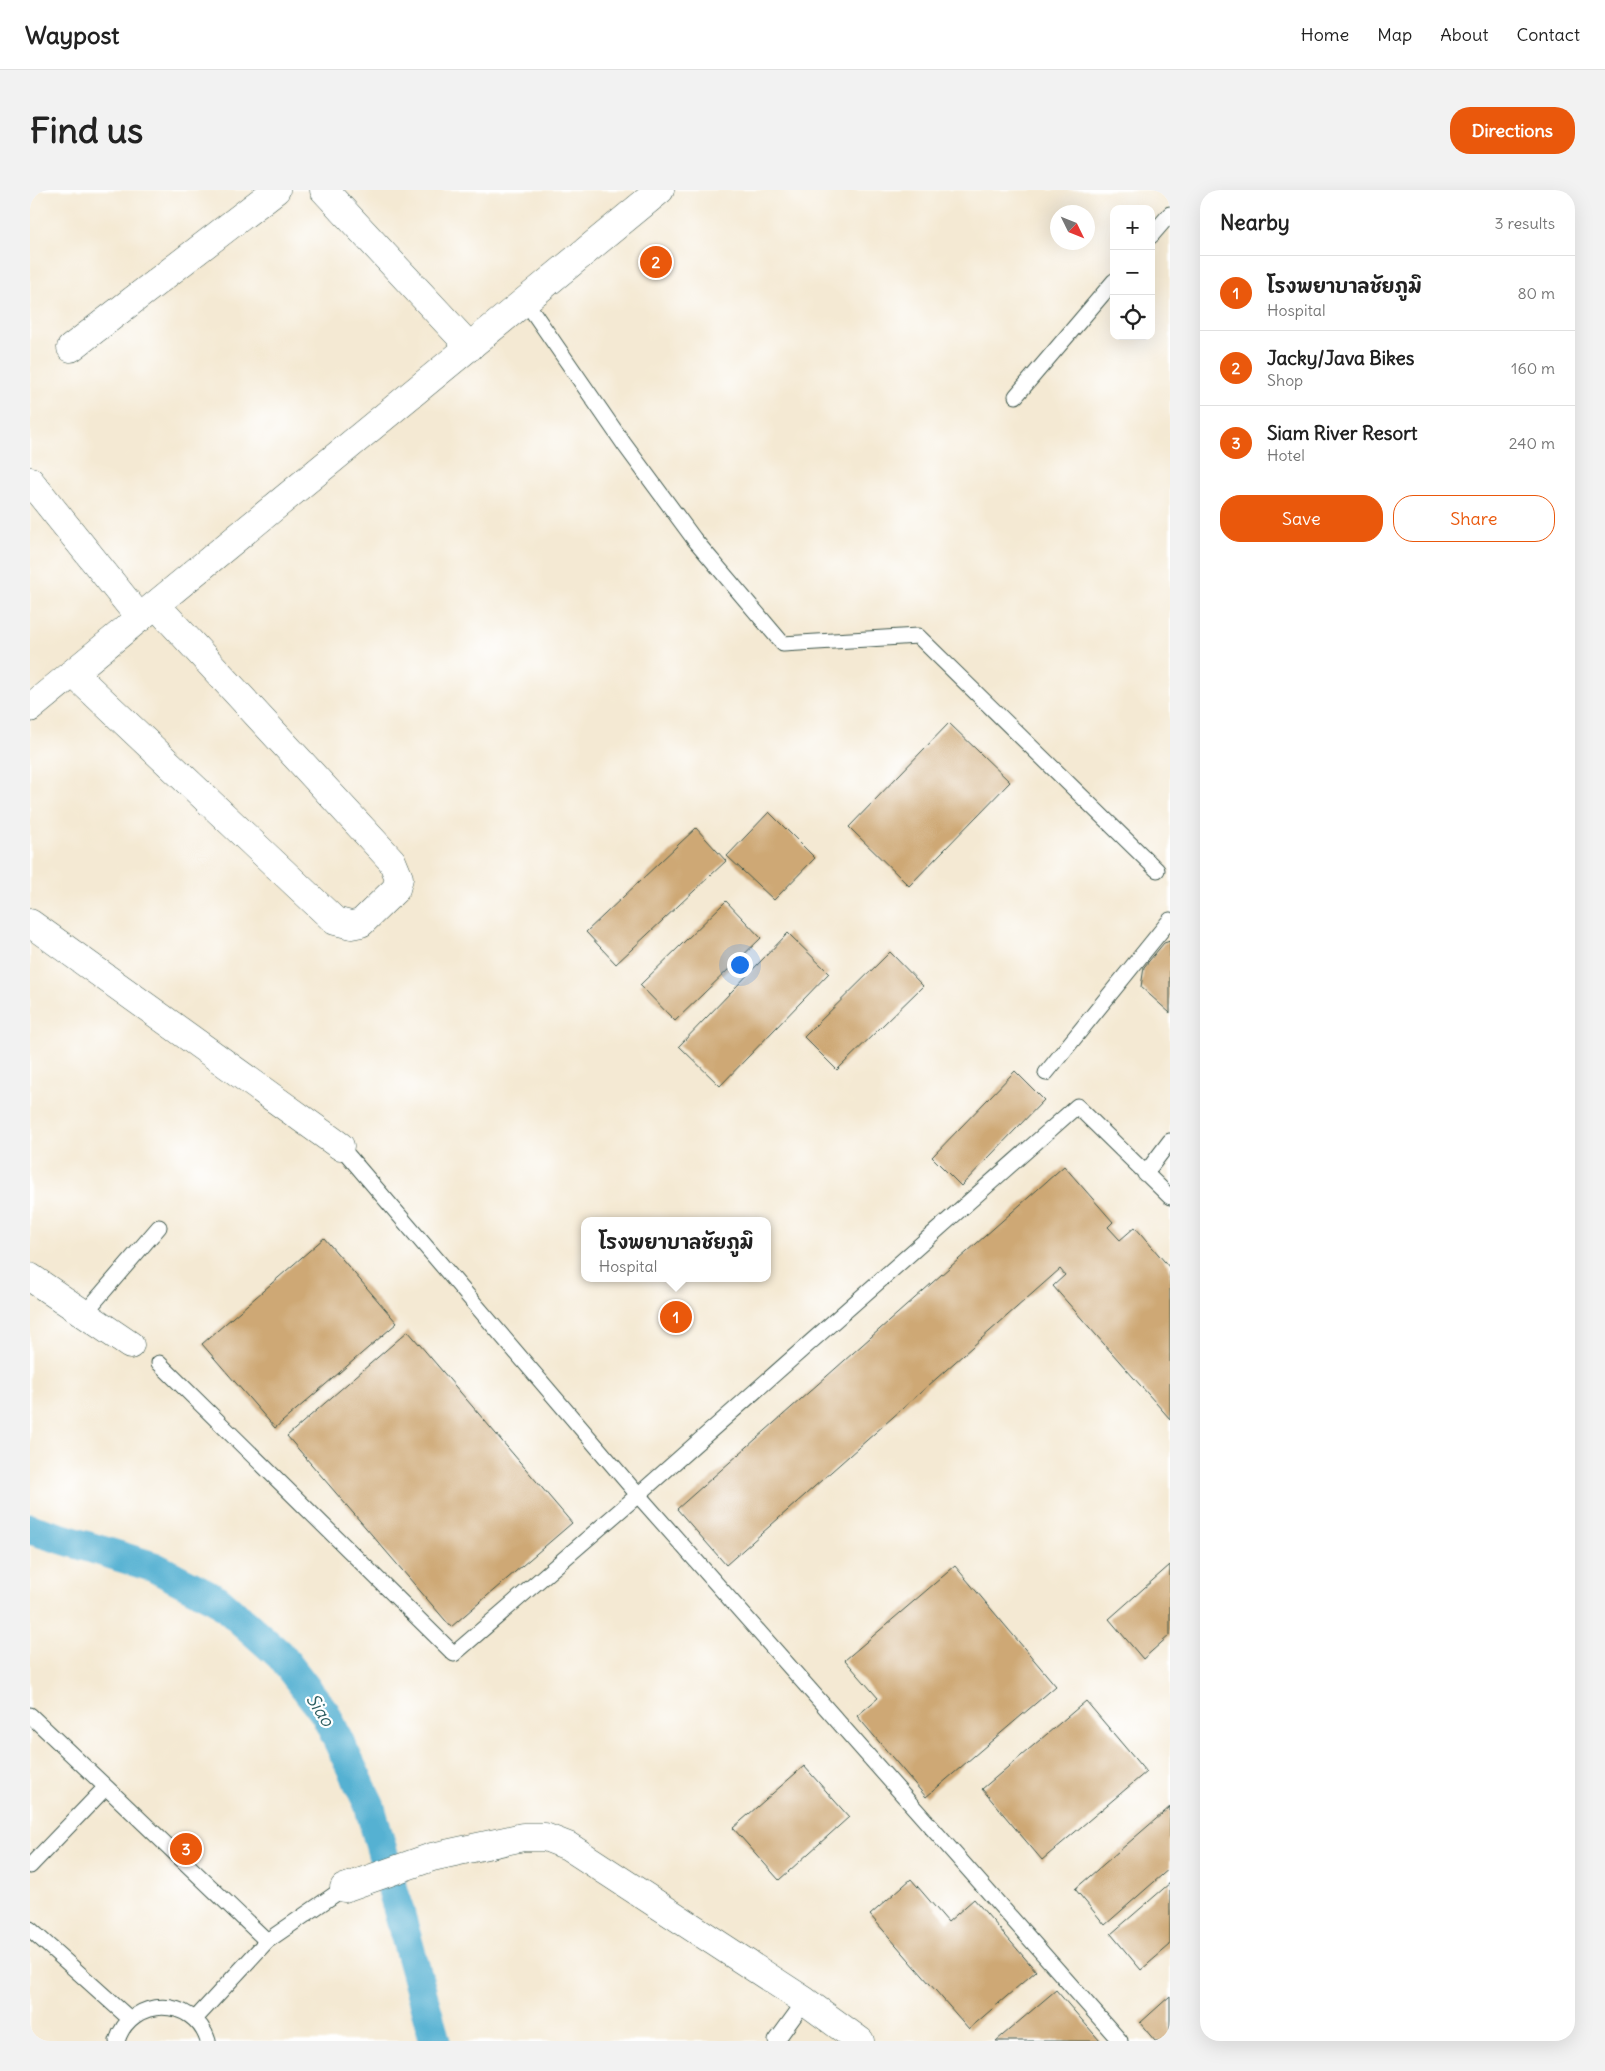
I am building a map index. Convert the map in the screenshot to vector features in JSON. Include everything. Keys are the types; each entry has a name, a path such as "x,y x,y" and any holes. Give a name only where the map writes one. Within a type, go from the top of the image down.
{"street":[{"path":"71,348 276,190"},
{"path":"324,190 470,347"},
{"path":"30,708 660,190"},
{"path":"30,481 148,612 392,861 399,878 396,889 361,922 351,925 336,921 72,673"},
{"path":"30,923 340,1146"},
{"path":"30,1277 130,1345"},
{"path":"344,1888 432,1857 523,1836 545,1837 568,1846 805,2001 860,2041"}],"lane":[{"path":"1155,231 1170,214"},
{"path":"1016,396 1110,286"},
{"path":"526,302 624,444 694,539 783,644 918,636 1157,870"},
{"path":"1046,1073 1170,920"},
{"path":"159,1363 454,1654 1077,1106 1170,1197"},
{"path":"1145,1174 1170,1140"},
{"path":"340,1146 638,1494 1120,2041"},
{"path":"84,1314 159,1227"},
{"path":"30,1715 267,1941"},
{"path":"30,1866 106,1787"},
{"path":"195,2019 267,1941 344,1888"},
{"path":"30,1929 130,2019"},
{"path":"776,2041 805,2001"},
{"path":"117,2041 119,2032 130,2019 147,2010 164,2006 180,2010 195,2019 205,2032 208,2041"}],"building":[{"path":"949,723 1010,782 909,886 849,827"},
{"path":"769,812 815,858 774,900 727,856"},
{"path":"696,828 726,861 616,964 586,932"},
{"path":"726,901 761,938 675,1021 640,985"},
{"path":"788,933 829,973 720,1086 679,1046"},
{"path":"1170,941 1170,1013 1141,987 1144,967 1164,943"},
{"path":"890,952 923,986 837,1070 804,1037"},
{"path":"1015,1071 1044,1100 961,1186 932,1157"},
{"path":"1064,1166 1113,1222 1108,1227 1120,1240 1135,1227 1170,1268 1170,1419 1053,1286 1065,1275 1060,1269 726,1565 677,1509"},
{"path":"324,1238 397,1323 275,1428 202,1344"},
{"path":"408,1331 572,1523 451,1627 287,1436"},
{"path":"1170,1565 1170,1635 1143,1659 1109,1619"},
{"path":"955,1566 1056,1686 926,1797 857,1716 878,1698 845,1660"},
{"path":"1086,1701 1146,1772 1042,1860 982,1789"},
{"path":"804,1766 849,1817 779,1880 733,1828"},
{"path":"1170,1807 1170,1868 1105,1925 1075,1889"},
{"path":"911,1879 948,1922 974,1899 1036,1971 969,2029 870,1915"},
{"path":"1170,1883 1170,1945 1141,1970 1111,1934"},
{"path":"1056,1990 1100,2041 996,2041"},
{"path":"1170,1996 1170,2041 1155,2041 1140,2023"}],"waterway":[{"name":"Siao","path":"30,1529 154,1567 218,1600 281,1656 325,1713 369,1804 435,2041"}],"place":[{"name":"Jacky/Java Bikes","path":"656,262"},
{"name":"โรงพยาบาลชัยภูมิ","path":"676,1317"},
{"name":"Siam River Resort","path":"186,1849"}]}
